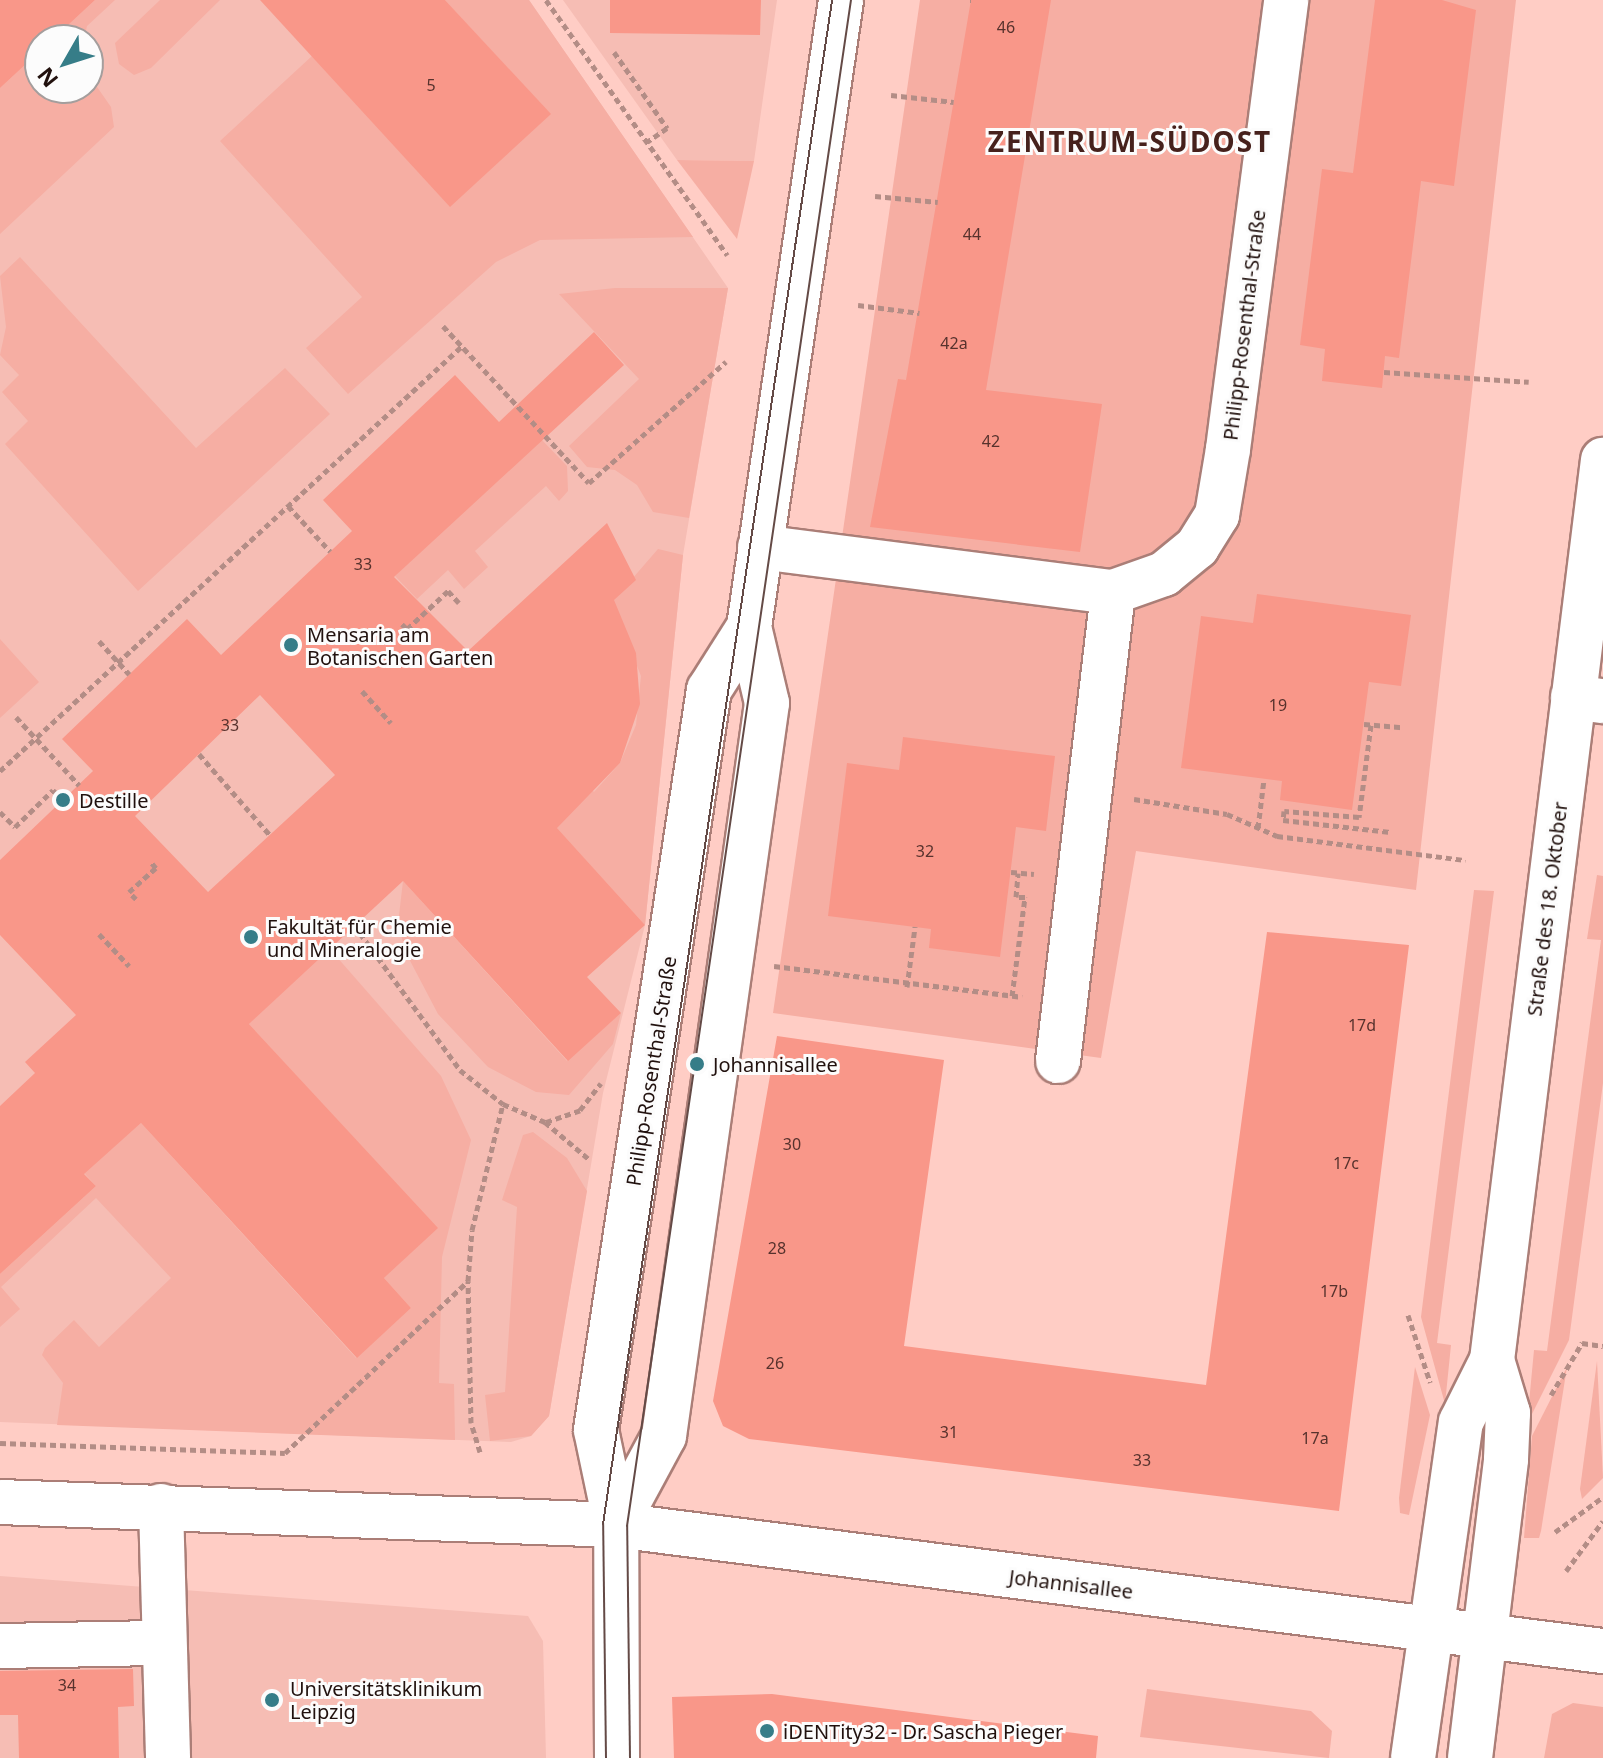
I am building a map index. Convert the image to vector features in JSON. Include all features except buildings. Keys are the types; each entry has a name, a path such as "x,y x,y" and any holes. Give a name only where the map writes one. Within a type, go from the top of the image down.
{"street":[{"name":"Philipp-Rosenthal-Straße","path":"616,1525 664,1436 767,703 749,627 841,0"},
{"name":"Philipp-Rosenthal-Straße","path":"760,547 1113,592 1164,574 1197,547 1217,515 1286,0"},
{"name":"Straße des 18. Oktober","path":"1413,1758 1461,1422 1492,1360 1588,699 1603,460"},
{"path":"1058,1061 1113,592"},
{"name":"Philipp-Rosenthal-Straße","path":"617,1758 616,1525 596,1430 709,690 749,627"},
{"name":"Straße des 18. Oktober","path":"1470,1758 1488,1636 1508,1413 1492,1360"},
{"name":"Johannisallee","path":"0,1502 616,1525 1430,1630"},
{"path":"161,1506 162,1643 168,1758"},
{"path":"1430,1630 1603,1651"},
{"path":"0,1646 162,1643"}],"path":[{"path":"546,0 727,255"},
{"path":"614,52 667,128 647,142"},
{"path":"891,95 954,102"},
{"path":"875,196 938,202"},
{"path":"858,305 919,313"},
{"path":"443,326 589,483 726,362"},
{"path":"0,771 462,346"},
{"path":"1384,372 1529,382"},
{"path":"288,506 330,551"},
{"path":"402,624 407,629 448,591 459,603"},
{"path":"99,641 129,674"},
{"path":"362,691 391,723"},
{"path":"16,717 79,785"},
{"path":"1364,724 1402,727"},
{"path":"1371,725 1359,817 1284,811 1283,820 1390,832"},
{"path":"199,754 270,835"},
{"path":"1258,828 1264,779"},
{"path":"0,812 15,827 53,790 63,800"},
{"path":"1091,795 1227,814 1258,828 1465,860"},
{"path":"136,899 129,892 156,868 151,862"},
{"path":"1012,996 1025,897 1016,897 1014,872 1034,874"},
{"path":"354,925 460,1070 503,1104 545,1122 602,1172"},
{"path":"907,987 915,927"},
{"path":"99,934 129,966"},
{"path":"758,964 907,987 1066,999"},
{"path":"545,1122 580,1110 607,1075"},
{"path":"480,1452 471,1423 468,1281 472,1230 503,1104"},
{"path":"0,1443 285,1453 468,1281"},
{"path":"1582,1343 1603,1346"},
{"path":"1555,1532 1583,1505 1603,1497"},
{"path":"1566,1571 1603,1521"}],"shaded area":[{"path":"0,0 529,0 728,288 683,555 645,925 603,1093 549,1416 531,1436 511,1442 0,1422"},
{"path":"95,0 115,0 89,24 69,24"},
{"path":"160,0 220,0 151,68 134,75 119,64 115,43"},
{"path":"445,0 529,0 693,237 540,240 496,262 348,394 306,348 362,297 220,141 312,56 550,114"},
{"path":"563,0 777,0 754,161 677,160"},
{"path":"920,0 1516,0 1416,890 1136,851 1101,1058 773,1013"},
{"path":"24,66 24,104 104,104 104,97 111,107 114,127 0,234 0,88"},
{"path":"677,160 754,161 737,239"},
{"path":"20,257 196,448 285,368 330,414 138,591 5,444 28,421 2,392 19,375 0,355 6,327 0,276"},
{"path":"615,288 728,288 689,518 653,512 637,485 615,470 587,467 569,446 639,379 559,294"},
{"path":"540,438 567,466 568,491 559,501 546,486 475,551 488,567 464,589 448,570 417,599 395,576"},
{"path":"658,549 683,555 645,925 515,782 552,748 594,792 620,763 636,725 641,676 612,602"},
{"path":"0,639 39,682 0,718"},
{"path":"1597,875 1603,876 1603,1083 1569,1340 1527,1424 1534,1350 1547,1351 1601,940 1587,939"},
{"path":"403,881 567,1061 621,1013 613,1044 569,1095 536,1092 488,1067 438,1014 406,953 398,924"},
{"path":"1474,890 1494,891 1437,1343 1451,1345 1445,1404 1421,1317"},
{"path":"329,948 441,1076 471,1140 442,1257 439,1383 454,1384 455,1440 57,1425 63,1383 42,1355 45,1348 74,1320 99,1347 171,1278 96,1198 1,1287 20,1309 0,1327 0,1274 96,1186 64,1151 87,1129 108,1152 141,1123 356,1358 411,1308 384,1278 437,1228 249,1024"},
{"path":"533,1132 567,1158 587,1191 549,1416 531,1436 490,1441 485,1395 505,1392 517,1207 502,1200 523,1135"},
{"path":"1597,1361 1603,1478 1582,1499 1580,1489"},
{"path":"1415,1367 1430,1415 1409,1515 1400,1513 1399,1498"},
{"path":"1567,1367 1541,1531 1539,1538 1524,1538 1532,1436"},
{"name":"Universitätsklinikum Leipzig","path":"0,1576 528,1616 543,1641 546,1758 0,1758"},
{"path":"1147,1689 1311,1711 1332,1731 1329,1758 1140,1737"},
{"path":"1573,1703 1603,1707 1603,1758 1544,1758 1552,1714"}],"tram line":[{"path":"606,1758 603,1524 832,0"},
{"path":"630,1758 627,1526 851,0"}],"place":[{"name":"Mensaria am Botanischen Garten","path":"291,645"},
{"name":"Destille","path":"63,800"},
{"name":"Fakultät für Chemie und Mineralogie","path":"251,937"},
{"name":"Johannisallee","path":"697,1064"},
{"name":"Universitätsklinikum Leipzig","path":"272,1700"},
{"name":"iDENTity32 - Dr. Sascha Pieger","path":"767,1731"}],"district":[{"name":"ZENTRUM-SÜDOST","path":"1130,141"}]}
